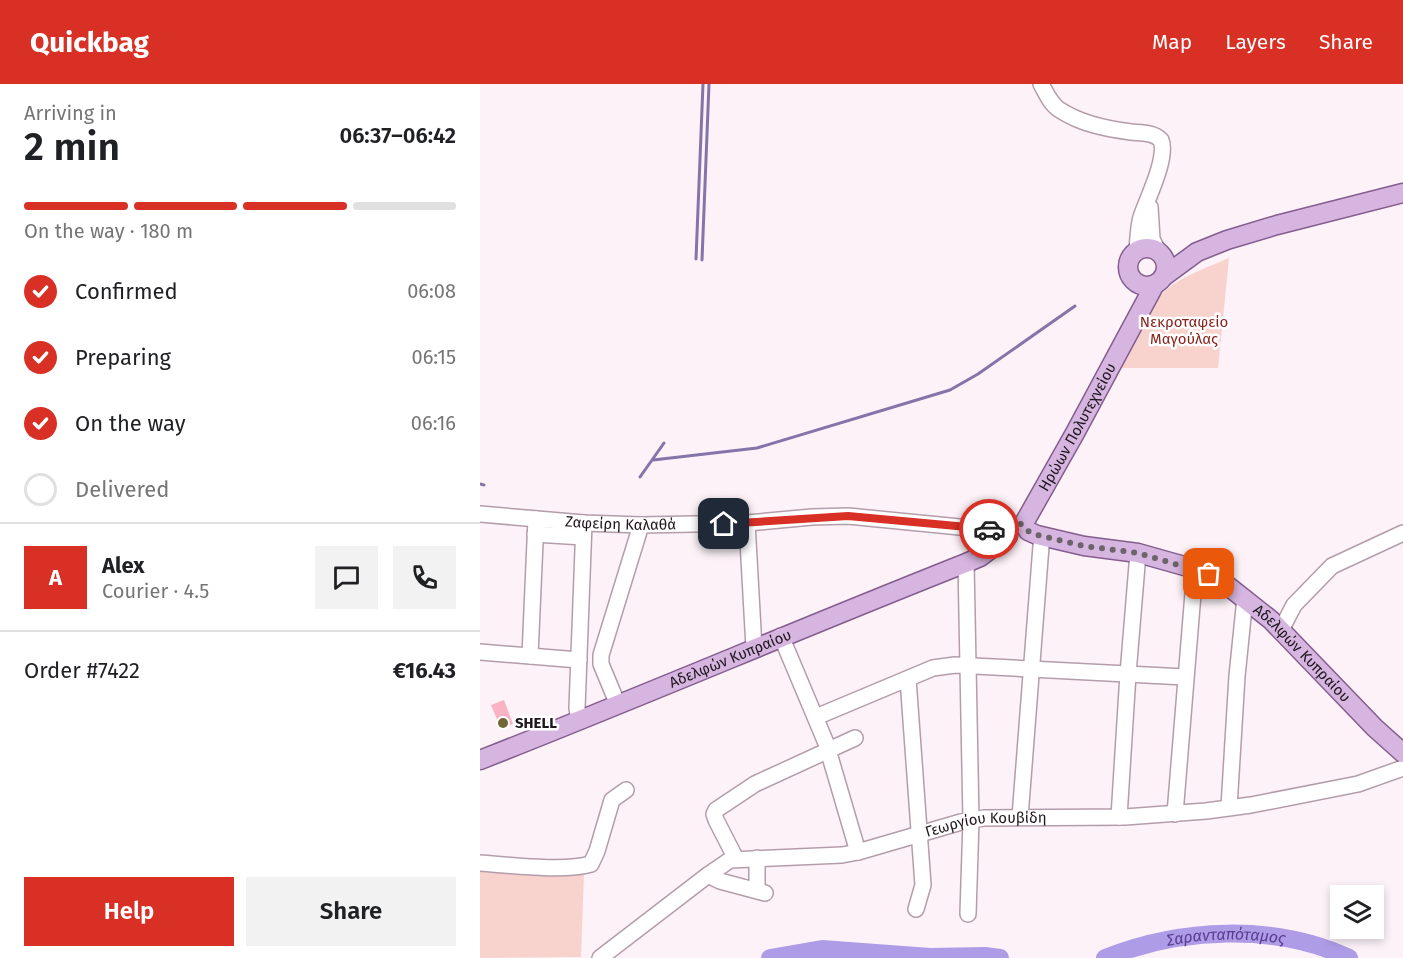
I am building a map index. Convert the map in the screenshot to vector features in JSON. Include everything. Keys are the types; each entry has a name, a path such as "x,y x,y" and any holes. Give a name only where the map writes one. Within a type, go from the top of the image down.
{"main road":[{"name":"Ηρώων Πολυτεχνείου","path":"1022,536 1131,328 1159,280 1197,252 1227,240 1403,193"},
{"path":"1144,248 1159,252 1166,268 1159,280 1145,286 1136,282 1129,274 1128,263 1131,256 1137,250 1144,248"},
{"name":"Ηρώων Πολυτεχνείου","path":"1159,252 1197,252"},
{"name":"Ηρώων Πολυτεχνείου","path":"1131,328 1140,306 1140,293 1136,282"},
{"name":"Αδελφών Κυπραίου","path":"480,760 973,560 1022,536 1037,535 1084,546 1138,553 1195,569 1228,586 1281,630 1375,729 1403,753"}],"street":[{"path":"1041,84 1059,110 1102,128 1147,133 1161,140 1163,150 1140,224 1137,250"},
{"path":"1150,195 1152,239 1159,252"},
{"name":"Ζαφείρη Καλαθά","path":"480,514 535,526 584,530 641,525 747,523 848,516 980,529 1002,529 1022,536"},
{"path":"747,523 754,648"},
{"path":"618,705 601,664 601,656 641,525"},
{"path":"530,656 535,526"},
{"path":"968,914 971,820 969,665 973,560 980,529"},
{"path":"579,721 584,530"},
{"path":"1281,630 1294,605 1324,572 1344,560 1403,533"},
{"path":"1020,817 1030,668 1022,536"},
{"path":"1119,817 1138,553"},
{"path":"1175,814 1195,569"},
{"path":"1229,807 1237,676 1245,598"},
{"path":"781,636 816,717 858,852"},
{"path":"480,652 579,660"},
{"path":"816,717 933,668 969,665 1185,677"},
{"path":"908,679 923,885 916,909"},
{"path":"736,860 716,820 714,814 716,810 755,784 855,738"},
{"name":"Γεωργίου Κουβίδη","path":"600,958 730,860 842,855 971,820 1020,817 1119,817 1175,814 1229,807 1358,784 1403,768"},
{"path":"480,863 557,867 591,864 612,801 626,790"},
{"path":"708,875 720,881 761,891 757,858"}],"green space":[{"name":"Νεκροταφείο Μαγούλας","path":"1229,258 1218,368 1118,368 1144,318 1163,293 1186,277"},
{"path":"480,868 584,873 581,957 480,958"}],"building":[{"path":"504,700 513,724 501,729 491,705"}],"waterway":[{"path":"696,259 703,84"},
{"path":"702,260 709,84"},
{"path":"653,460 757,448 950,390 978,374 1075,306"},
{"path":"640,477 664,443"},
{"path":"480,484 484,485"},
{"name":"Σαρανταπόταμος","path":"1105,958 1164,940 1227,934 1290,939 1349,958"},
{"name":"Σαρανταπόταμος","path":"770,958 822,949 930,957 1000,958"}],"way so far":[{"path":"989,529 1002,529 1021,524 1028,531 1037,535 1084,546 1138,553 1209,574"}],"place":[{"name":"SHELL","path":"503,723"}],"route":[{"path":"724,524 848,516 989,529"}]}
